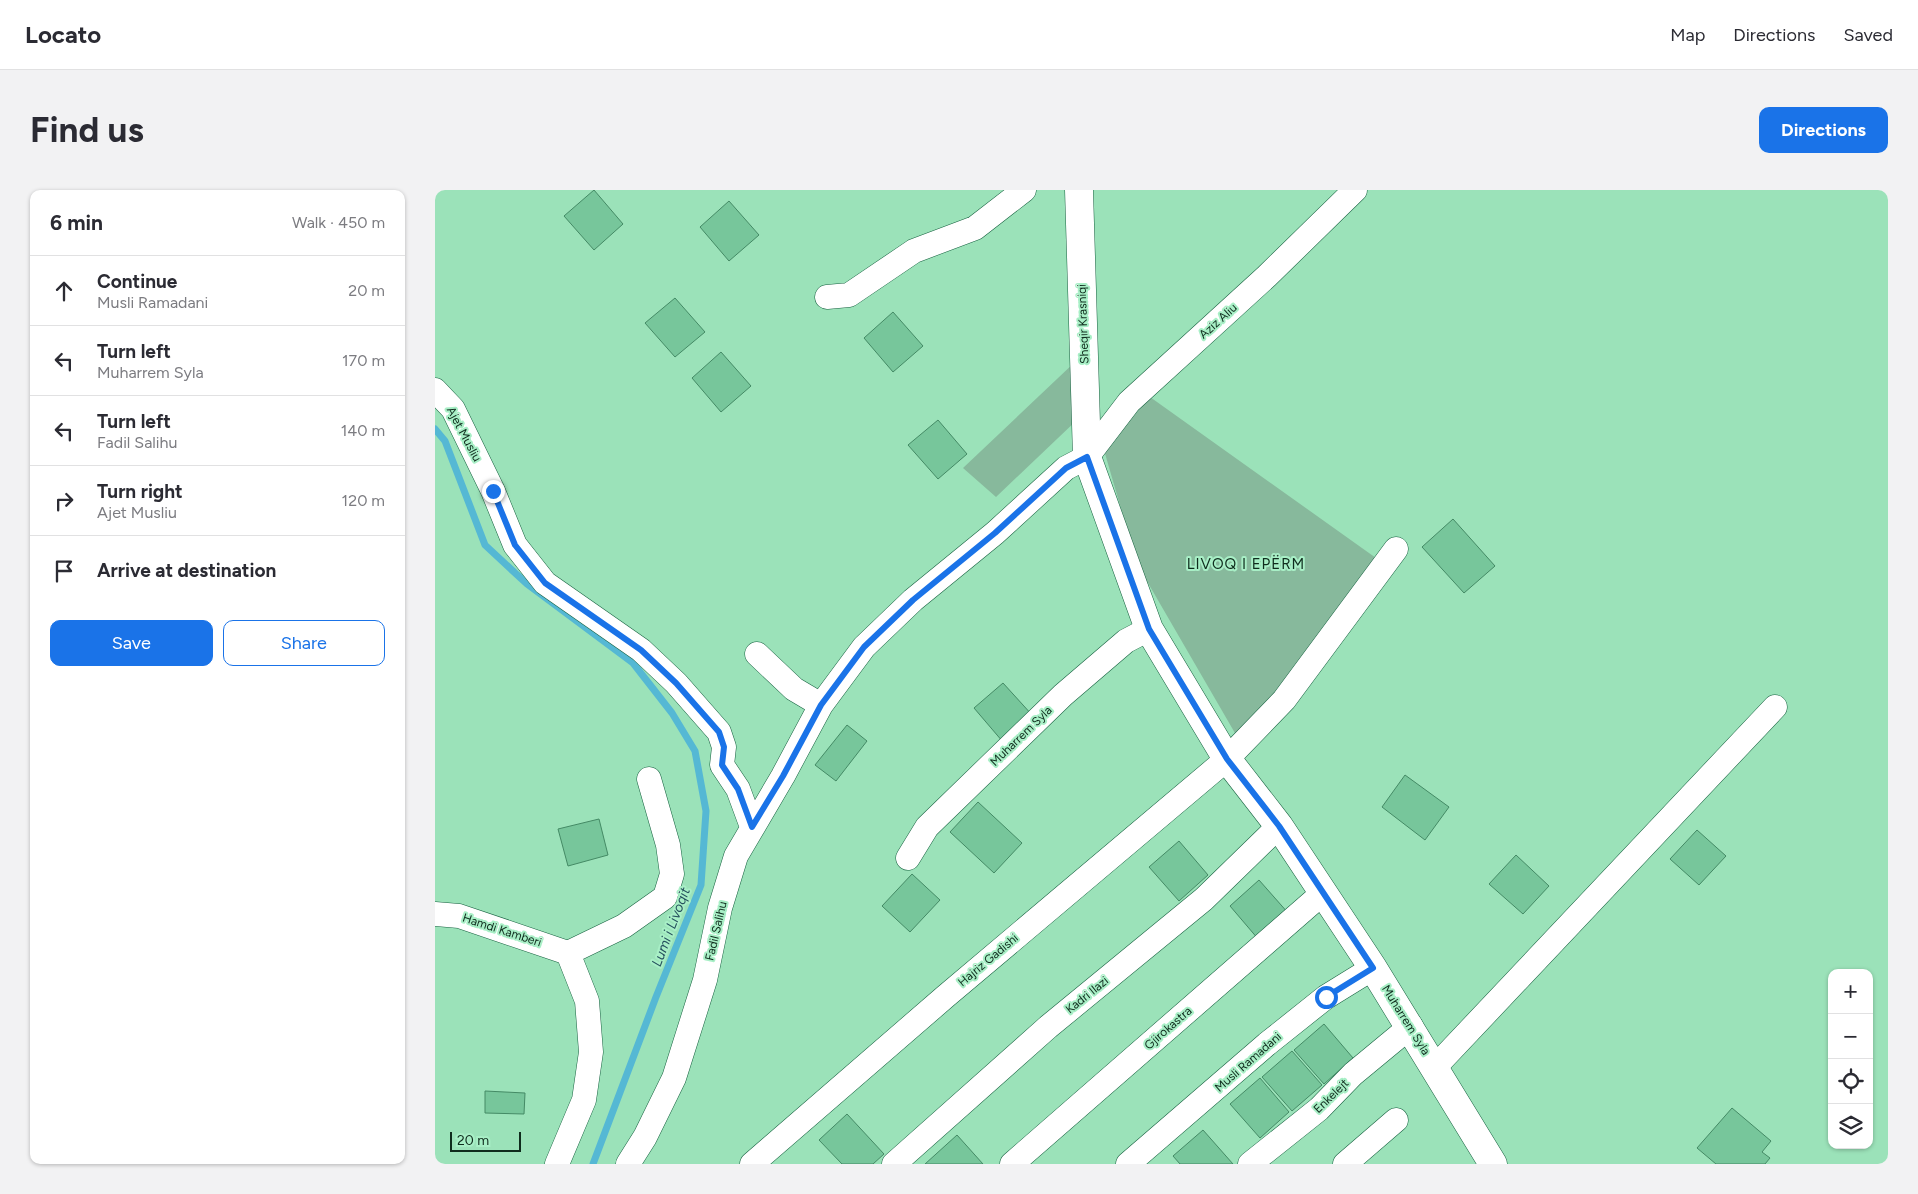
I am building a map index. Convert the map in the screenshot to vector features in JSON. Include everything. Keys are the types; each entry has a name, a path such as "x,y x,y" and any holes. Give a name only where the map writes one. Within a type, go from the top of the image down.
{"street":[{"path":"827,297 849,296 914,251 975,228 1024,190"},
{"name":"Sheqir Krasniqi","path":"1079,190 1087,457"},
{"name":"Aziz Aliu","path":"1087,457 1129,402 1267,276 1355,190"},
{"name":"Ajet Musliu","path":"435,390 453,409 470,441 515,545 545,583 641,650 676,683 719,732 724,747 722,765 738,789 752,827"},
{"name":"Muharrem Syla","path":"1087,457 1149,629 1227,759 1279,826 1411,1026 1493,1164"},
{"name":"Fadil Salihu","path":"628,1164 645,1137 674,1078 705,980 720,908 736,856 783,776 821,705 864,647 913,600 995,533 1066,468 1087,457"},
{"path":"1227,759 1284,700 1396,549"},
{"name":"Muharrem Syla","path":"908,858 927,827 1063,695 1126,641 1149,629"},
{"path":"757,654 794,689 821,705"},
{"path":"1435,1067 1775,707"},
{"name":"Hajriz Gadishi","path":"752,1164 960,984 1227,759"},
{"path":"557,1164 583,1100 591,1052 587,1000 568,953 624,926 665,897 672,874 668,846 649,779"},
{"name":"Kadri Ilazi","path":"894,1164 1048,1027 1204,899 1279,826"},
{"name":"Gjirokastra","path":"1012,1164 1324,892"},
{"name":"Hamdi Kamberi","path":"435,914 459,916 568,953"},
{"name":"Musli Ramadani","path":"1128,1164 1267,1044 1326,997 1373,968"},
{"name":"Enkelejt","path":"1250,1164 1319,1109 1353,1074 1411,1026"},
{"path":"1345,1164 1396,1120"}],"green space":[{"path":"1076,361 1078,419 996,497 963,468"},
{"path":"1150,397 1376,558 1296,673 1239,740 1137,564 1104,450"}],"building":[{"path":"594,190 623,224 594,250 564,216"},
{"path":"729,201 759,235 729,261 700,227"},
{"path":"675,298 705,332 675,357 645,323"},
{"path":"893,312 923,346 893,372 864,338"},
{"path":"721,352 751,386 721,412 692,378"},
{"path":"938,420 967,454 938,479 908,445"},
{"path":"1453,519 1495,566 1464,593 1422,547"},
{"path":"1003,683 1033,716 1003,742 974,708"},
{"path":"847,725 867,741 836,781 815,765"},
{"path":"1405,775 1449,807 1425,840 1382,807"},
{"path":"978,802 1022,843 994,873 950,832"},
{"path":"599,819 608,855 568,866 558,829"},
{"path":"1697,830 1726,856 1699,885 1670,859"},
{"path":"1179,841 1208,875 1179,901 1149,867"},
{"path":"1516,855 1549,886 1523,914 1489,884"},
{"path":"912,874 940,900 910,932 882,906"},
{"path":"1259,880 1289,914 1259,940 1230,906"},
{"path":"1324,1024 1353,1058 1324,1084 1294,1050"},
{"path":"1292,1051 1322,1085 1292,1111 1262,1077"},
{"path":"1260,1078 1289,1112 1260,1138 1230,1104"},
{"path":"485,1091 525,1093 524,1114 485,1113"},
{"path":"1732,1108 1771,1141 1762,1152 1770,1158 1765,1164 1716,1164 1697,1148"},
{"path":"847,1114 884,1154 873,1164 842,1164 819,1140"},
{"path":"1203,1130 1233,1164 1180,1164 1173,1156"},
{"path":"957,1135 983,1164 925,1164"}],"waterway":[{"name":"Lumi i Livoqit","path":"435,429 445,441 485,545 527,584 633,663 672,713 695,751 706,811 701,885 656,997 593,1164"}],"district":[{"name":"LIVOQ I EPËRM","path":"1246,564"}],"route":[{"path":"493,491 515,545 545,583 641,650 676,683 719,732 724,747 722,765 738,789 752,827 783,776 821,705 864,647 913,600 995,533 1066,468 1087,457 1149,629 1227,759 1279,826 1373,968 1326,997"}]}
